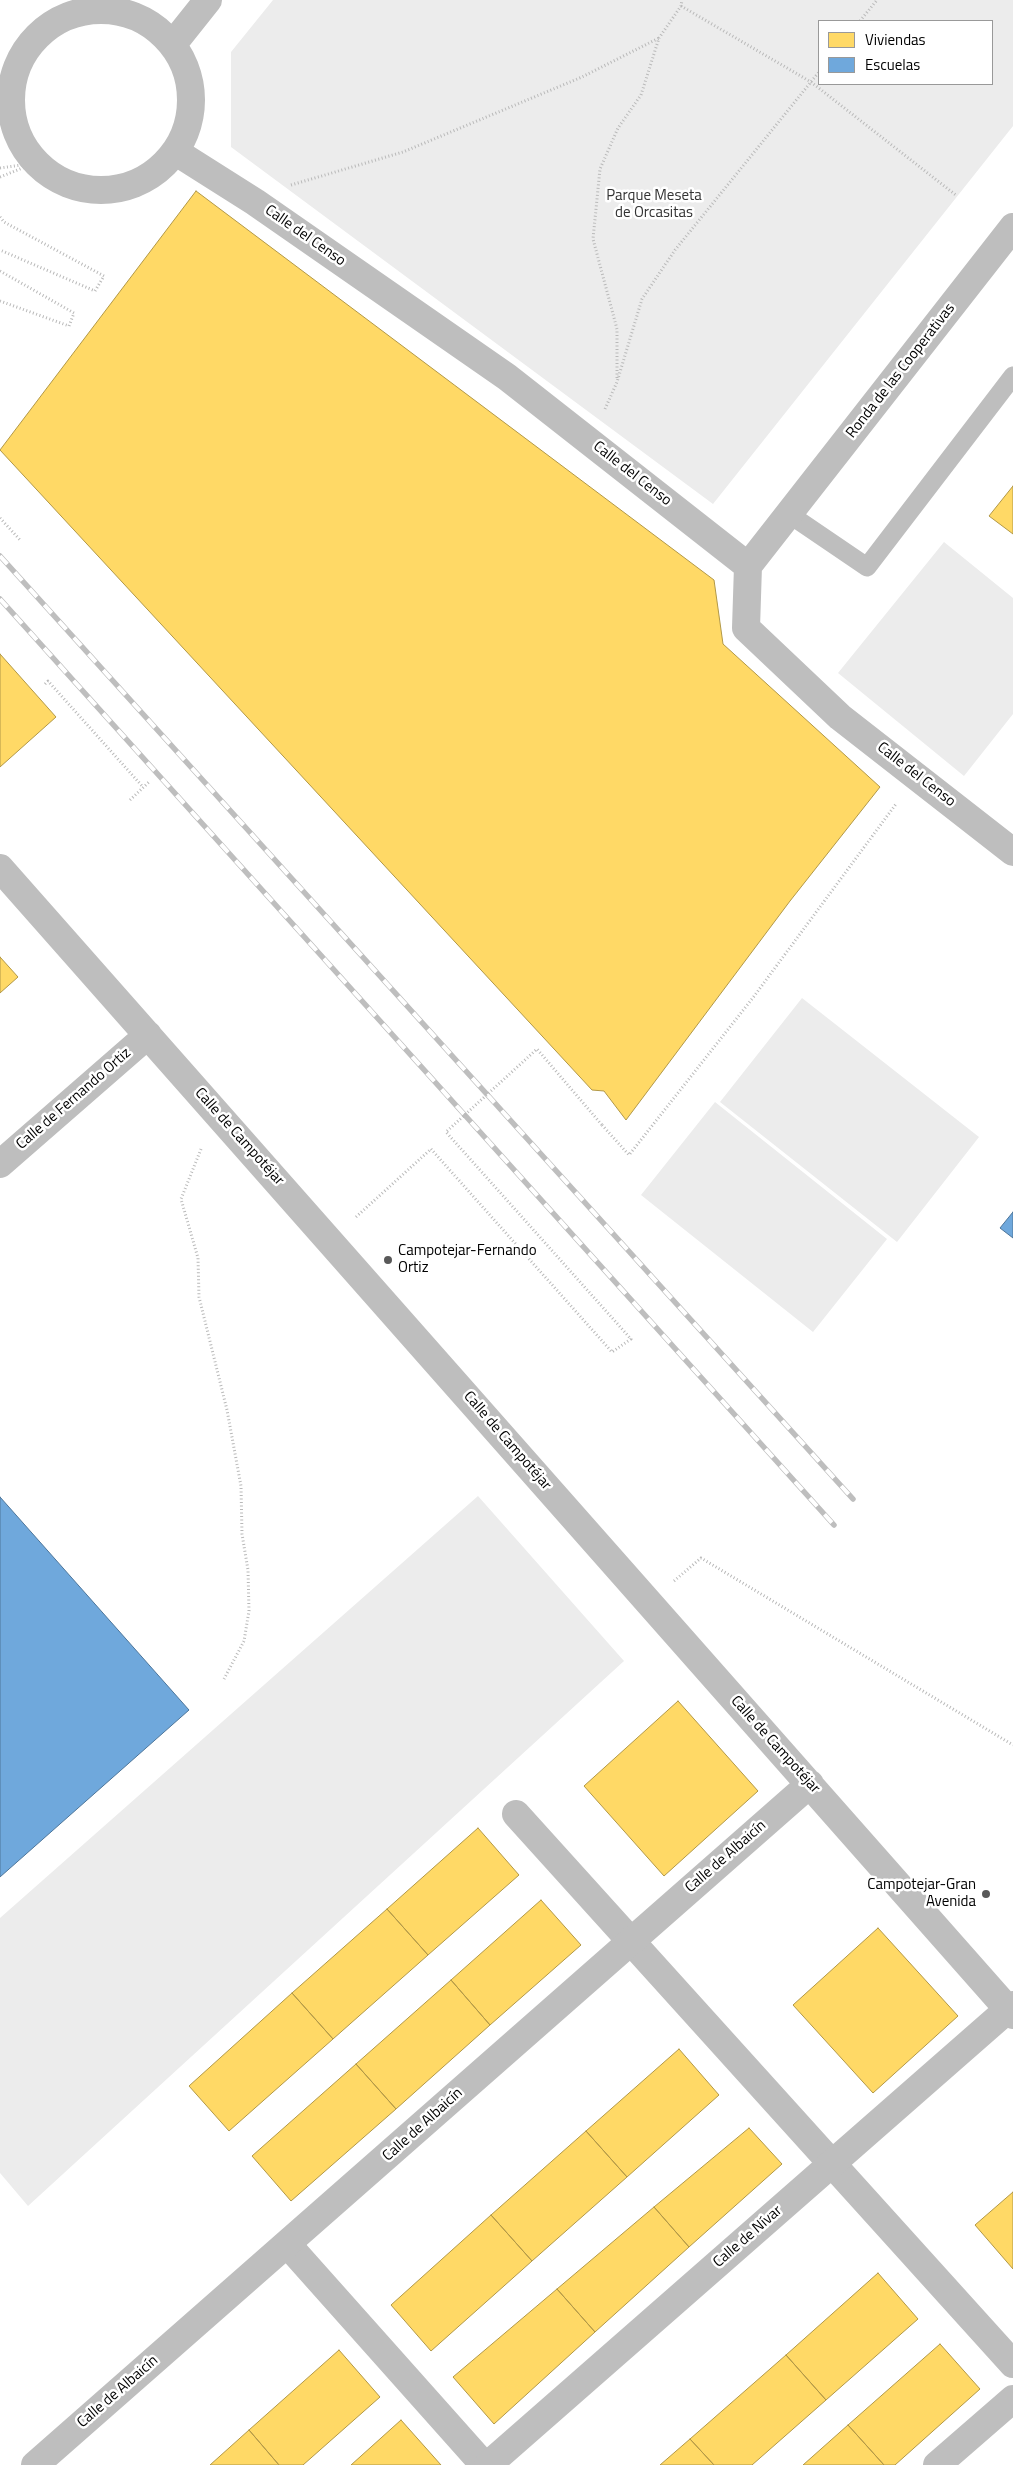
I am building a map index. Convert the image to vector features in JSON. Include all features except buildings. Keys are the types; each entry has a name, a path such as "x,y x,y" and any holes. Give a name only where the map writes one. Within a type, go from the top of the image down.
{"street":[{"path":"173,44 208,0"},
{"path":"118,6 154,26 173,44 190,78 191,116 176,152 153,175 124,188 92,191 61,182 35,163 16,131 10,94 21,58 36,36 58,21 82,12 118,6"},
{"name":"Calle del Censo","path":"176,152 255,202 508,377 748,566 746,628 840,717 917,775 1013,852"},
{"name":"Ronda de las Cooperativas","path":"748,566 1013,228"},
{"name":"Calle de Campotéjar","path":"0,868 1011,2010"},
{"name":"Calle de Fernando Ortiz","path":"0,1164 148,1034"},
{"name":"Calle de Albaicín","path":"35,2465 288,2245 810,1784"},
{"path":"516,1814 1013,2364"},
{"name":"Calle de Nívar","path":"486,2465 831,2163 1011,2010"},
{"path":"288,2245 486,2465"},
{"path":"937,2465 1013,2399"}],"lane":[{"path":"789,514 867,567 1013,376"}],"path":[{"path":"617,382 617,329 593,239 600,169 618,128 641,94 659,38 681,6 682,0"},
{"path":"861,20 877,0"},
{"path":"681,6 811,82 957,196"},
{"path":"255,202 285,187 317,176 403,152 582,77 659,38"},
{"path":"603,412 617,382 642,299 675,250 818,73"},
{"path":"0,168 35,163"},
{"path":"0,177 35,163"},
{"path":"0,217 4,222 104,276 96,292 0,250"},
{"path":"0,271 74,313 69,326 0,301"},
{"path":"0,518 21,541"},
{"path":"45,684 48,681 143,787"},
{"path":"330,1240 431,1149 612,1352 631,1340 446,1132 537,1049 629,1156 752,999 917,775"},
{"path":"130,800 149,782"},
{"path":"216,1111 180,1199 198,1258 199,1297 227,1410 241,1486 242,1534 248,1570 249,1611 244,1641 224,1679"},
{"path":"648,1601 701,1558 1013,1745"}],"green space":[{"name":"Parque Meseta de Orcasitas","path":"273,0 1013,0 1013,126 713,504 231,147 231,52"},
{"path":"944,542 1013,598 1013,714 964,776 838,673"},
{"path":"802,998 979,1137 897,1242 720,1102"},
{"path":"715,1102 887,1239 813,1332 641,1195"},
{"path":"478,1496 624,1661 28,2206 0,2173 0,1918"}],"railway":[{"path":"0,556 853,1499"},
{"path":"0,599 834,1525"}],"place":[{"name":"Campotejar-Fernando Ortiz","path":"388,1260"},
{"name":"Campotejar-Gran Avenida","path":"986,1894"}]}
